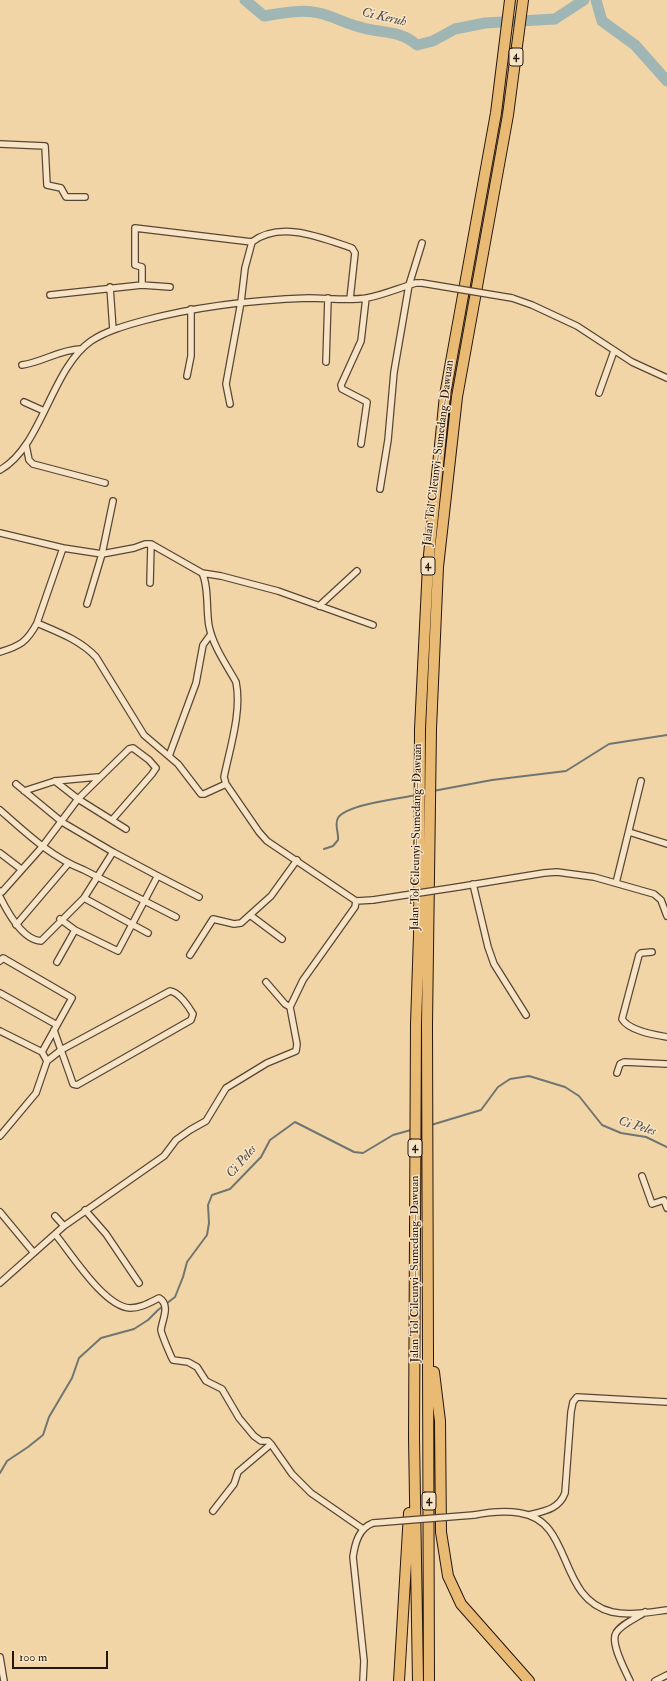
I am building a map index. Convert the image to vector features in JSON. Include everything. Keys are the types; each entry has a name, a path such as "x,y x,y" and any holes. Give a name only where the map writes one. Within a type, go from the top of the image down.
{"highway":[{"name":"Jalan Tol Cileunyi–Sumedang–Dawuan","path":"418,1681 414,1437 416,1024 419,935 420,729 428,565 445,396 496,113 510,0"},
{"name":"Jalan Tol Cileunyi–Sumedang–Dawuan","path":"429,1681 427,1024 431,729 438,567 457,397 508,115 523,0"},
{"path":"429,1322 440,1421 441,1532 448,1576 461,1604 529,1681"},
{"path":"399,1681 414,1437"}],"street":[{"path":"0,144 45,146 46,185 61,188 66,197 85,197"},
{"path":"142,285 142,267 135,265 135,228 252,242 266,234 292,232 352,248 356,252 350,299"},
{"path":"230,404 226,384 241,302 244,268 252,242"},
{"path":"380,489 388,440 394,372 409,285 422,244"},
{"path":"22,365 30,364 65,350 80,348 113,330 191,310 241,302 328,298 366,298 409,285 422,283 512,298 532,305 577,326 614,351 650,371 667,378"},
{"path":"50,295 110,287 142,285 170,287"},
{"path":"110,287 113,330"},
{"path":"326,362 328,298"},
{"path":"361,444 368,402 342,389 341,385 361,341 366,298"},
{"path":"187,376 191,356 191,310"},
{"path":"0,470 15,459 26,444 80,348"},
{"path":"599,393 614,351"},
{"path":"24,402 44,410"},
{"path":"26,444 29,460 33,464 104,483"},
{"path":"87,604 102,554 113,501"},
{"path":"0,532 63,548 102,554 151,544 202,573 221,576 278,591 373,625"},
{"path":"150,583 151,544"},
{"path":"0,652 18,646 26,641 37,623 63,548"},
{"path":"319,606 357,571"},
{"path":"202,573 204,578 206,607 211,634 236,682 237,689 236,717 224,777 226,784 259,832 267,840 356,901 374,900 552,872 594,877 649,892 661,900 667,916"},
{"path":"37,623 89,649 96,657 144,735 178,764 202,795 226,784"},
{"path":"169,756 196,683 204,645 211,634"},
{"path":"112,820 152,774 155,765 135,749 131,748 98,777 78,798 62,822 42,847 0,894 16,925 32,938 39,941 84,898 113,852"},
{"path":"24,791 55,781 98,777"},
{"path":"55,781 78,798 126,829"},
{"path":"616,883 642,781"},
{"path":"16,784 62,822 113,852 199,897"},
{"path":"0,810 42,847 68,864 98,877 176,917"},
{"path":"629,832 667,844"},
{"path":"0,853 21,869"},
{"path":"190,955 213,919 234,924 241,923 271,896 297,860"},
{"path":"16,925 68,864"},
{"path":"60,920 75,930 117,952 157,877 156,875"},
{"path":"473,884 488,947 494,964 526,1015"},
{"path":"84,898 148,933"},
{"path":"0,1283 64,1226 164,1156 176,1140 206,1121 226,1088 267,1063 296,1051 297,1044 290,1006 303,980 356,907 356,901"},
{"path":"250,915 282,939"},
{"path":"57,962 75,930"},
{"path":"652,952 641,953 639,955 622,1019 627,1024 650,1034 667,1037"},
{"path":"0,961 3,958 71,996 71,1000 42,1052"},
{"path":"266,982 285,1004 290,1006"},
{"path":"0,993 56,1028 61,1050 72,1084 77,1086 191,1020 193,1014 179,996 174,991 170,991 61,1050 47,1061 36,1093 0,1136"},
{"path":"0,1030 42,1052 47,1061"},
{"path":"617,1073 620,1064 624,1062 667,1064"},
{"path":"642,1176 652,1204 664,1200 667,1208"},
{"path":"85,1210 106,1234 139,1283"},
{"path":"0,1212 34,1253"},
{"path":"55,1216 64,1226"},
{"path":"55,1234 104,1295 121,1306 130,1308 145,1306 159,1298 166,1309 161,1330 173,1360 188,1362 197,1367 206,1381 222,1389 239,1418 254,1436 261,1441 268,1441 292,1474 311,1493 362,1529"},
{"path":"529,1515 554,1507 561,1502 565,1493 571,1412 577,1397 590,1396 667,1402"},
{"path":"214,1511 234,1484 238,1472 271,1444"},
{"path":"363,1681 364,1662 353,1557 356,1543 362,1529 373,1523 509,1512 529,1515 547,1527 558,1542 574,1582 587,1598 612,1612 626,1614 667,1610"},
{"path":"630,1681 617,1650 615,1637 618,1630 645,1612"},
{"path":"0,1657 4,1681"},
{"path":"655,1681 667,1675"}],"waterway":[{"name":"Ci Keruh","path":"245,0 264,16 299,11 319,13 355,26 397,34 417,45 433,41 455,29 485,23 555,19 584,0"},
{"name":"Ci Keruh","path":"596,0 602,21 635,45 667,81"},
{"path":"433,791 492,780 566,771 609,744 667,735"},
{"path":"324,849 333,846 338,840 337,820 343,813 351,809 374,803 417,795"},
{"name":"Ci Peles","path":"431,1125 481,1110 498,1087 510,1079 529,1076 565,1087 579,1096 602,1125 621,1133 646,1137 667,1147"},
{"name":"Ci Peles","path":"0,1473 7,1461 43,1435 49,1417 72,1378 79,1358 101,1338 134,1329 148,1320 175,1297 187,1262 207,1235 209,1223 208,1205 212,1195 230,1189 261,1157 270,1140 295,1122 354,1152 363,1153 393,1135 411,1130"}]}
